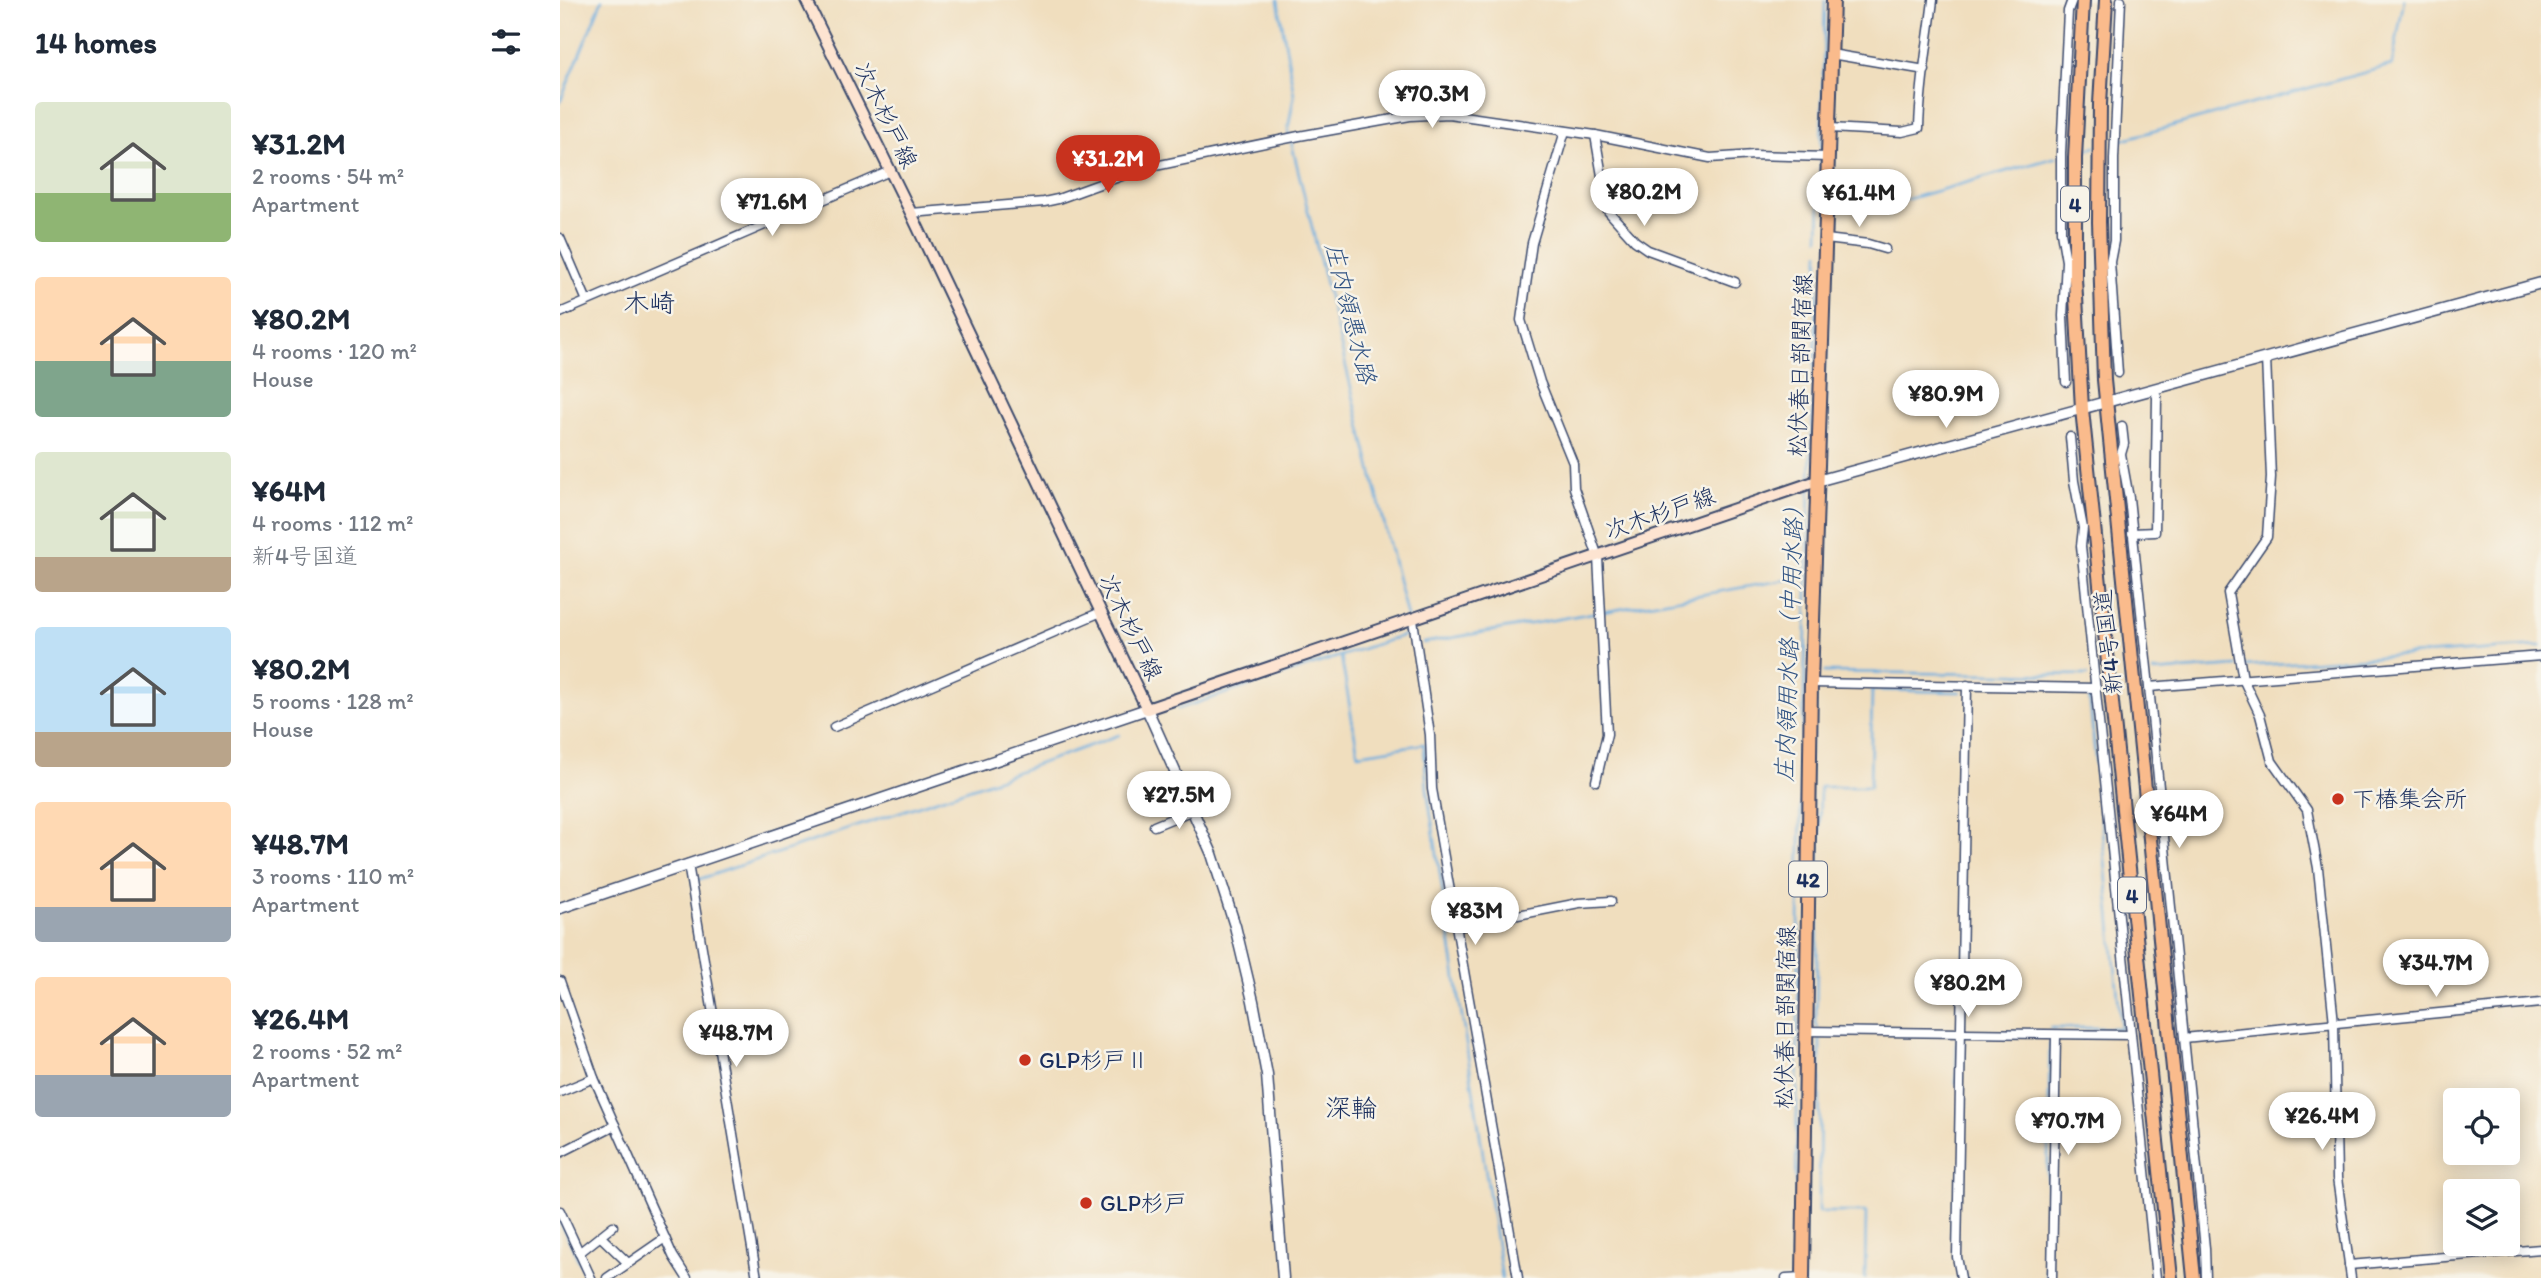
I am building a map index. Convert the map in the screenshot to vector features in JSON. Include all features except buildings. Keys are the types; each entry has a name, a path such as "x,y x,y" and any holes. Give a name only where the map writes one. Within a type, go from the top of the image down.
{"main road":[{"name":"次木杉戸線","path":"806,0 911,213 1147,709 1817,481"},
{"name":"松伏春日部関宿線","path":"1803,1277 1811,683 1833,0"},
{"name":"新4号国道","path":"2083,0 2071,278 2087,513 2171,1278"},
{"name":"新4号国道","path":"2106,0 2100,115 2106,402 2118,469 2169,1024 2200,1278"}],"street":[{"path":"1830,128 1902,132 1919,128 1920,91 1933,0"},
{"path":"2066,382 2063,316 2071,278 2061,232 2061,153 2068,11 2072,0"},
{"path":"2118,373 2105,274 2121,0"},
{"path":"1831,54 1925,70"},
{"path":"911,213 1044,202 1141,169 1410,116 1449,114 1595,135 1710,158 1754,155 1829,158"},
{"path":"1565,131 1532,243 1521,320 1540,382 1573,463 1574,488 1598,557 1607,734 1596,780"},
{"path":"1595,135 1608,211 1635,240 1648,250 1735,282"},
{"path":"560,313 890,171"},
{"path":"560,238 587,301"},
{"path":"1826,239 1885,249"},
{"path":"1817,481 2541,283"},
{"path":"2266,358 2271,477 2267,537 2228,593 2243,679 2260,715 2272,761 2307,810 2318,868 2333,1023 2337,1178 2351,1278"},
{"path":"2132,533 2155,533 2157,397 2154,389"},
{"path":"2122,426 2118,469 2132,533 2149,687 2205,1248 2200,1278"},
{"path":"2070,437 2074,481 2087,513 2081,547 2156,1278"},
{"path":"834,727 1101,612"},
{"path":"1413,620 1430,735 1432,789 1518,1278"},
{"path":"2149,687 2541,656"},
{"path":"1811,683 2096,688"},
{"path":"1961,1278 1957,1257 1967,685"},
{"path":"560,908 1147,709 1193,810 1219,878 1235,926 1253,1001 1267,1075 1283,1278"},
{"path":"1154,826 1193,810"},
{"path":"688,864 757,1278"},
{"path":"1457,927 1579,903 1611,901"},
{"path":"560,981 594,1078 664,1238 687,1278"},
{"path":"2184,1038 2541,1003"},
{"path":"2169,1024 2182,1022"},
{"path":"1806,1031 2131,1035"},
{"path":"2052,1278 2056,1035"},
{"path":"560,1092 594,1078"},
{"path":"560,1153 615,1125"},
{"path":"560,1211 591,1278"},
{"path":"579,1252 613,1226"},
{"path":"600,1236 628,1263"},
{"path":"607,1278 664,1238"},
{"path":"2350,1265 2541,1248"},
{"path":"1786,1278 1803,1277"}],"waterway":[{"path":"560,102 602,0"},
{"name":"庄内領悪水路","path":"1278,0 1294,95 1289,135"},
{"name":"庄内領用水路（中用水路）","path":"1819,238 1825,0"},
{"path":"2118,141 2392,65 2404,0"},
{"name":"庄内領悪水路","path":"1291,141 1407,617"},
{"path":"2081,151 2095,147"},
{"path":"1901,201 2057,157"},
{"name":"庄内領用水路（中用水路）","path":"1810,479 1819,252"},
{"name":"庄内領用水路（中用水路）","path":"1795,1274 1800,842 1810,486"},
{"path":"1603,612 1802,577"},
{"path":"1423,643 1598,612"},
{"path":"1178,709 1411,633 1409,624"},
{"path":"2244,666 2541,646"},
{"path":"1341,656 1358,754 1424,744 1427,789 1502,1278"},
{"path":"2153,672 2237,666"},
{"path":"1824,672 2087,675"},
{"path":"1818,1028 1820,787 1870,787 1872,690 1960,692"},
{"path":"2050,1028 2121,1028 2089,693"},
{"path":"697,880 983,784 1119,735"},
{"path":"1820,1034 1819,1212 1866,1212 1865,1278"},
{"path":"1956,1083 1957,1038"},
{"path":"2046,1278 2050,1041"},
{"path":"560,1221 587,1278"}],"place":[{"name":"下椿集会所","path":"2338,799"},
{"name":"GLP杉戸Ⅱ","path":"1025,1060"},
{"name":"GLP杉戸","path":"1086,1203"}],"district":[{"name":"木崎","path":"649,303"},
{"name":"深輪","path":"1351,1108"}]}
